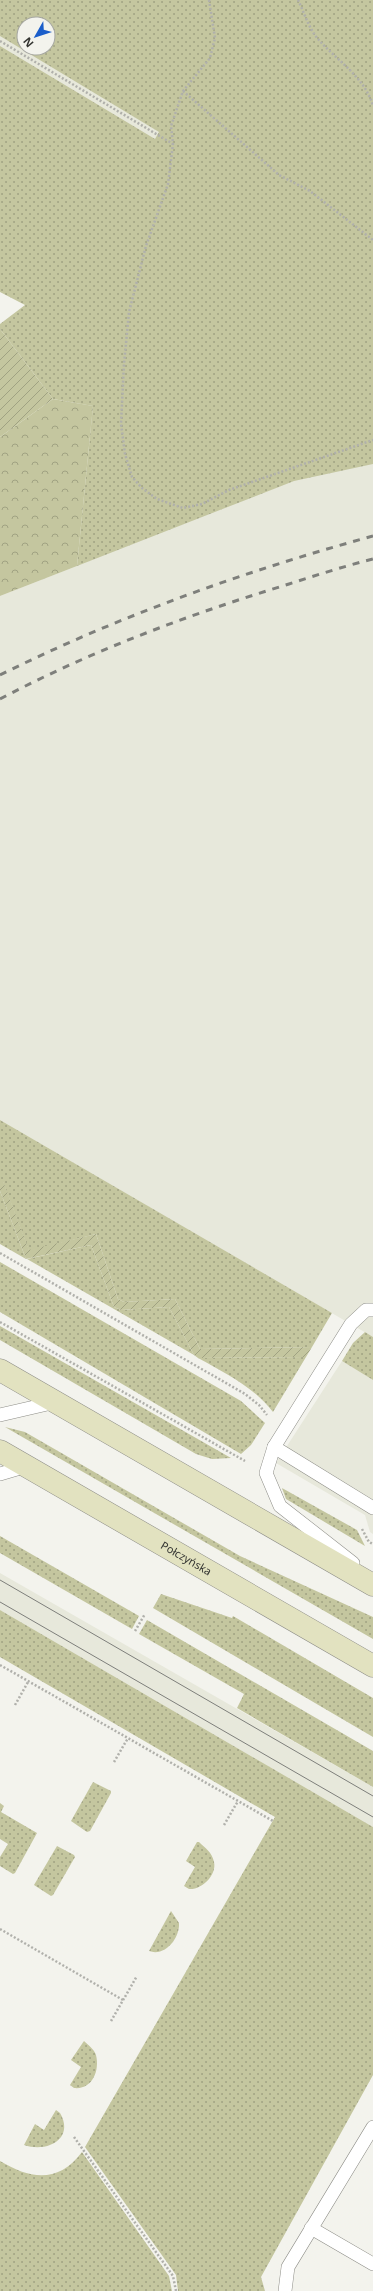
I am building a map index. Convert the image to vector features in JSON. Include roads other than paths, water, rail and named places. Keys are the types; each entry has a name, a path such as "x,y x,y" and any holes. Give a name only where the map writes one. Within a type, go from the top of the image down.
{"main road":[{"path":"0,1370 373,1585"},
{"name":"Połczyńska","path":"0,1451 373,1666"}],"lane":[{"path":"373,1310 366,1310 351,1324 274,1447 266,1473 280,1506 373,1579"},
{"path":"0,1415 56,1402"},
{"path":"274,1447 373,1508"},
{"path":"0,1474 27,1466"},
{"path":"285,2291 288,2267 373,2127"},
{"path":"311,2228 373,2264"}],"tram line":[{"path":"0,1580 373,1796"},
{"path":"0,1602 373,1817"}],"railway":[{"path":"0,675 90,633 183,596 277,564 373,536"},
{"path":"0,699 105,649 178,621 252,596 373,559"}]}
